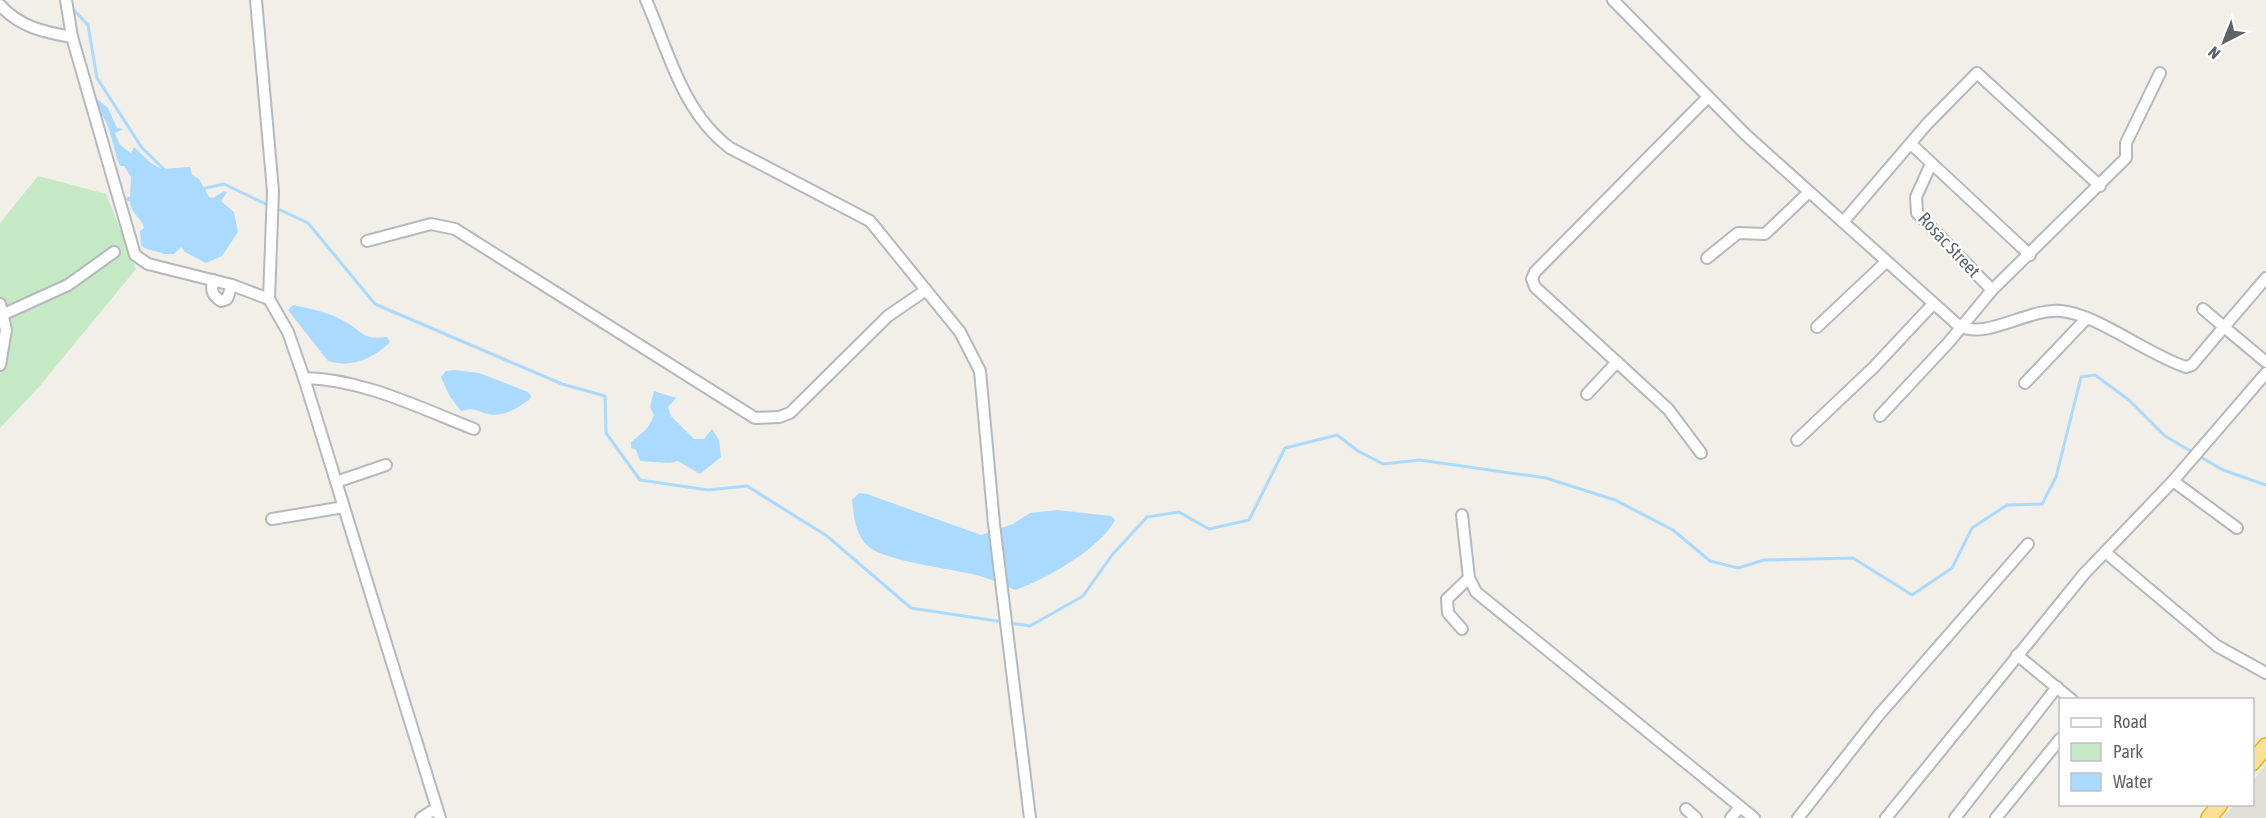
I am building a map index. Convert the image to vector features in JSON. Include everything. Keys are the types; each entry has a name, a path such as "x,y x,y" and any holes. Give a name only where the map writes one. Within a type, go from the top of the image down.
{"highway":[{"path":"2254,762 2266,746"},
{"path":"2209,818 2218,806"}],"street":[{"path":"66,0 72,37 135,255 148,264 269,296"},
{"path":"256,0 274,212 269,296 288,332 304,378 439,813 421,818"},
{"path":"646,0 683,90 697,117 712,135 730,148 870,221 960,332 980,371 994,524 1030,818"},
{"path":"1613,0 1707,98 1886,262 1962,327 1982,329 2045,310 2072,312 2186,367 2192,364 2266,278"},
{"path":"0,5 24,25 39,31 72,37"},
{"path":"1843,222 1971,78 1980,74 2100,186"},
{"path":"1880,416 1962,327 1992,290 2126,158 2126,143 2160,74"},
{"path":"1701,453 1668,409 1535,287 1533,275 1707,98"},
{"path":"1911,144 2030,255"},
{"name":"Rosac Street","path":"1931,164 1916,197 1917,213 1992,290"},
{"path":"1707,258 1738,233 1765,234 1809,192"},
{"path":"367,241 431,224 455,229 755,418 779,417 790,413 888,316 926,290"},
{"path":"0,365 5,345 2,309 68,285 114,252"},
{"path":"1817,327 1886,262"},
{"path":"213,280 211,290 221,301 227,299 232,285"},
{"path":"1797,440 1874,367 1933,304"},
{"path":"2204,309 2266,362"},
{"path":"2025,383 2086,319"},
{"path":"1587,394 1617,362"},
{"path":"1886,818 2017,654 2104,552 2173,481 2266,373"},
{"path":"304,378 324,379 375,392 474,429"},
{"path":"336,482 386,465"},
{"path":"2173,481 2237,528"},
{"path":"272,519 344,507"},
{"path":"1461,515 1469,578 1476,592 1754,818"},
{"path":"1798,818 1878,716 2028,544"},
{"path":"2104,552 2217,646 2266,673"},
{"path":"1462,629 1448,613 1447,599 1469,578"},
{"path":"2017,654 2071,698"},
{"path":"1955,818 2057,687"},
{"path":"1996,818 2059,741"},
{"path":"1731,818 1740,807"},
{"path":"1686,809 1696,818"}],"shaded area":[{"path":"2266,764 2266,818 2223,818 2233,806 2254,806 2254,780"}],"green space":[{"path":"38,176 106,194 136,269 38,388 0,428 0,223"}],"water":[{"path":"96,98 108,108 117,128 123,129 115,133 120,145 131,153 134,147 161,169 190,167 192,175 199,179 209,197 213,198 224,191 227,192 221,201 234,212 238,232 222,256 206,263 185,252 181,247 174,254 164,254 141,245 140,231 144,228 143,225 132,210 130,202 125,199 130,196 131,177 124,166 120,166 105,120 92,100"},
{"path":"293,305 333,316 367,336 387,337 390,342 377,353 354,363 328,361 288,310"},
{"path":"446,371 479,373 528,392 531,396 529,400 510,412 499,415 473,409 461,411 449,395 441,377"},
{"path":"654,391 676,398 668,407 671,416 694,439 704,439 712,429 719,440 721,457 700,474 678,461 670,463 640,461 636,450 631,448 631,442 645,430 652,420 654,415 650,407"},
{"path":"859,493 981,535 1013,524 1030,513 1057,510 1111,516 1115,520 1098,541 1071,562 1015,590 981,576 877,552 864,542 858,532 852,500"}],"waterway":[{"path":"71,7 88,25 97,78 142,148 166,171"},
{"path":"202,189 224,184 270,206"},
{"path":"276,208 308,223 375,304 562,384 605,396 606,433 640,480 708,490 747,486 827,536 911,608 1030,626 1083,596 1112,555 1147,517 1179,512 1209,529 1249,520 1285,448 1337,435 1358,451 1383,464 1420,460 1546,478 1615,500 1673,530 1710,561 1738,568 1764,560 1853,558 1912,595 1952,568 1972,528 2007,505 2042,504 2056,477 2081,377 2095,375 2129,400 2165,436 2223,470 2266,485"}]}
